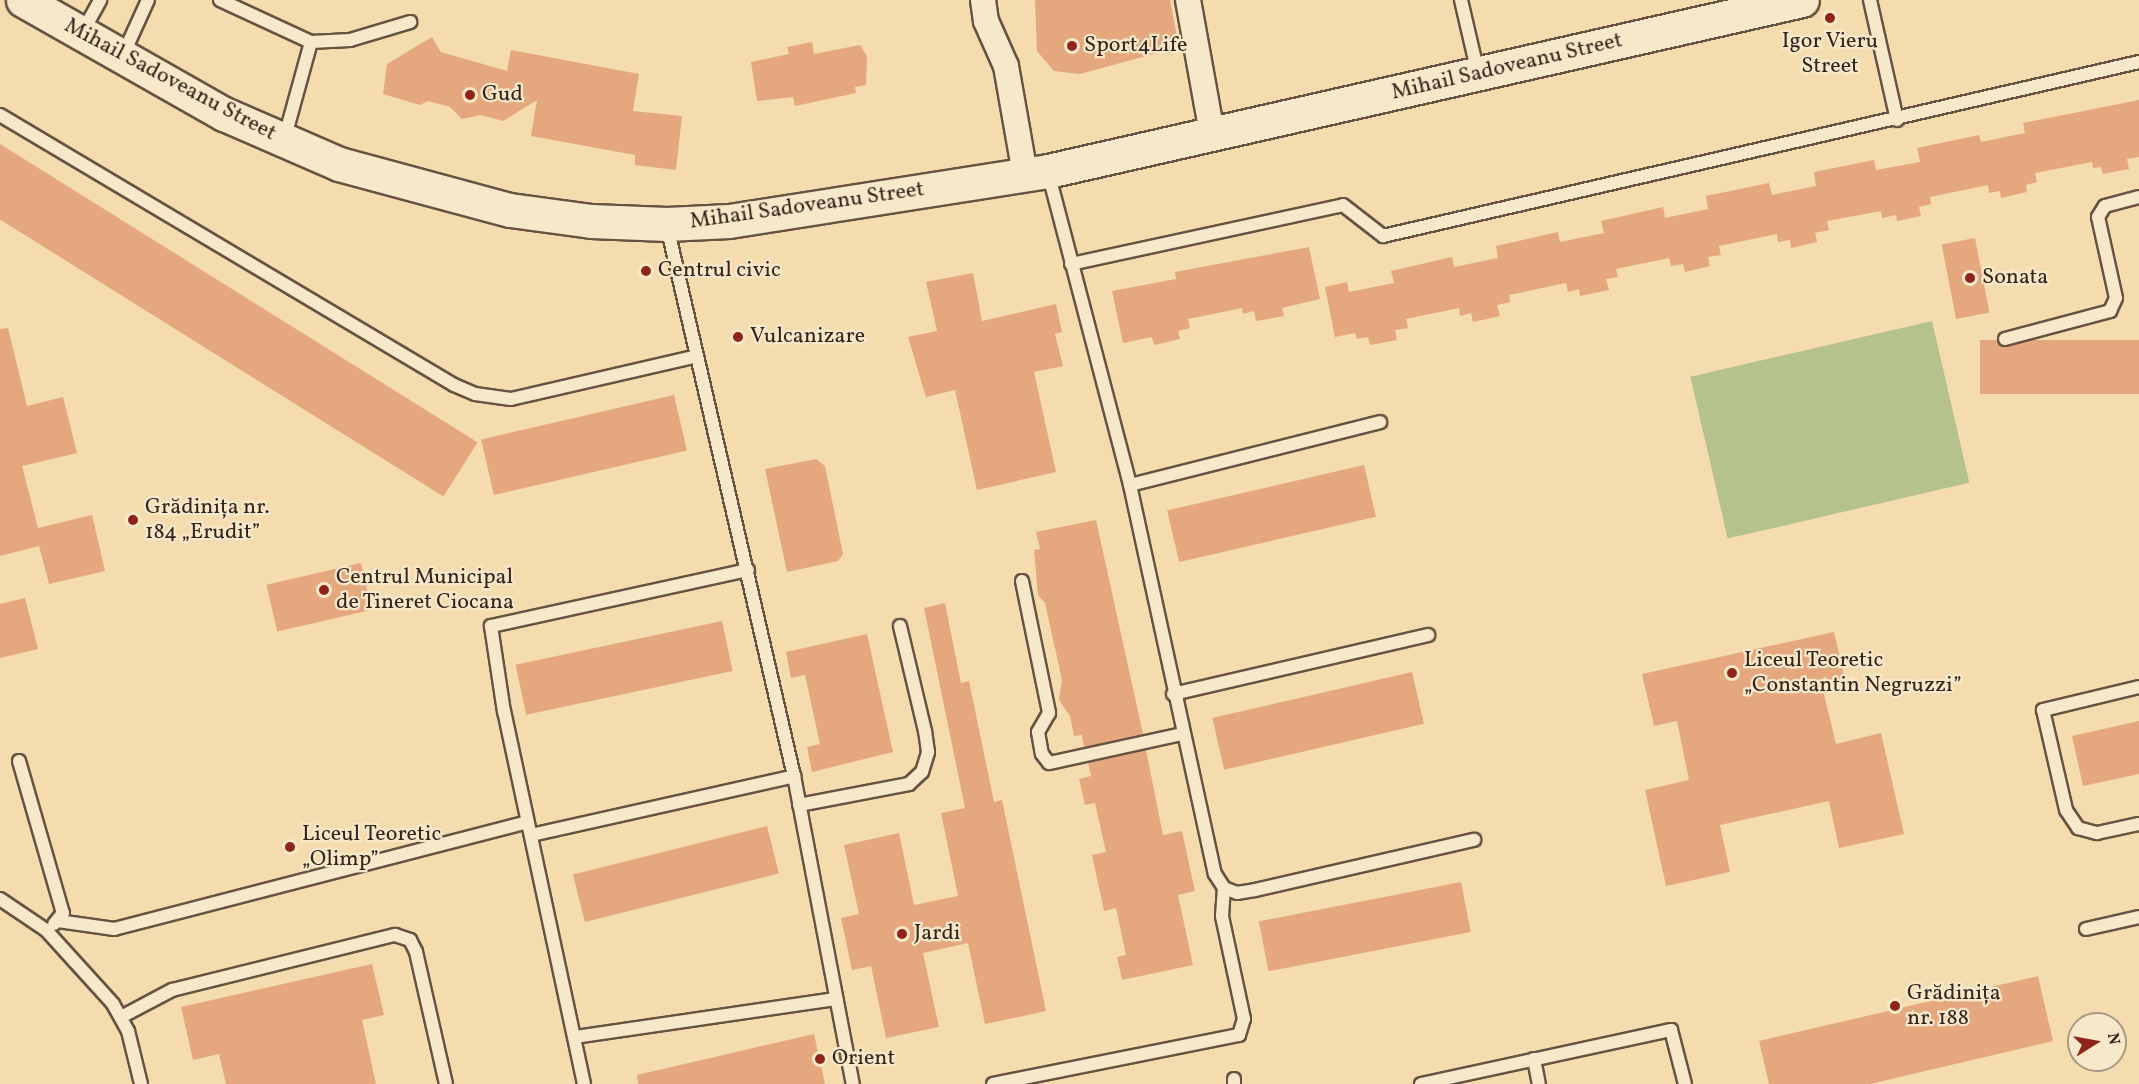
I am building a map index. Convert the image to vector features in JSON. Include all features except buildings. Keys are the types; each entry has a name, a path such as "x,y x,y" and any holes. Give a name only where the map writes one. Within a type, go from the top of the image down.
{"main road":[{"name":"Mihail Sadoveanu Street","path":"23,0 224,114 284,141 390,181 510,210 591,221 667,224 729,221 1037,173 1802,0"}],"street":[{"path":"983,0 987,21 1006,66 1037,173"},
{"path":"1188,0 1212,134"}],"lane":[{"path":"82,33 99,0"},
{"path":"123,56 148,0"},
{"path":"220,0 311,42 350,40 410,22"},
{"path":"1461,0 1478,74"},
{"path":"1870,0 1897,120"},
{"path":"284,141 311,42"},
{"path":"1071,264 1343,205 1383,236 1897,120 2139,62"},
{"path":"0,115 454,386 476,394 511,399 697,356"},
{"path":"1037,173 1071,264 1130,485 1182,734 1215,874 1224,888 1237,893 1255,890 1474,840"},
{"path":"2005,339 2110,311 2116,298 2098,217 2105,206 2139,196"},
{"path":"667,224 794,776 853,1084"},
{"path":"1130,485 1380,422"},
{"path":"584,1084 529,828 491,626 748,570"},
{"path":"1022,581 1049,712 1038,732 1042,754 1049,763 1182,734"},
{"path":"799,805 909,784 922,772 928,752 925,731 900,626"},
{"path":"1173,694 1428,635"},
{"path":"2139,687 2043,710 2066,810 2078,828 2097,833 2139,824"},
{"path":"19,761 63,913 58,921 46,930"},
{"path":"58,921 114,929 529,828 794,776"},
{"path":"993,1084 1239,1035 1244,1019 1222,916 1224,888"},
{"path":"0,899 46,930 120,1017 141,1084"},
{"path":"2086,929 2139,917"},
{"path":"120,1017 172,990 395,935 410,940 416,952 446,1084"},
{"path":"575,1037 836,999"},
{"path":"1421,1084 1671,1030 1685,1084"},
{"path":"1534,1059 1539,1084"}],"green space":[{"path":"1932,321 1969,483 1728,539 1690,377"}],"place":[{"name":"Igor Vieru Street","path":"1830,18"},
{"name":"Sport4Life","path":"1072,46"},
{"name":"Gud","path":"470,95"},
{"name":"Centrul civic","path":"646,271"},
{"name":"Sonata","path":"1970,278"},
{"name":"Vulcanizare","path":"738,337"},
{"name":"Grădinița nr. 184 „Erudit”","path":"133,520"},
{"name":"Centrul Municipal de Tineret Ciocana","path":"324,590"},
{"name":"Liceul Teoretic „Constantin Negruzzi”","path":"1732,673"},
{"name":"Liceul Teoretic „Olimp”","path":"290,847"},
{"name":"Jardi","path":"902,934"},
{"name":"Grădinița nr. 188","path":"1895,1006"},
{"name":"Orient","path":"820,1059"}]}
